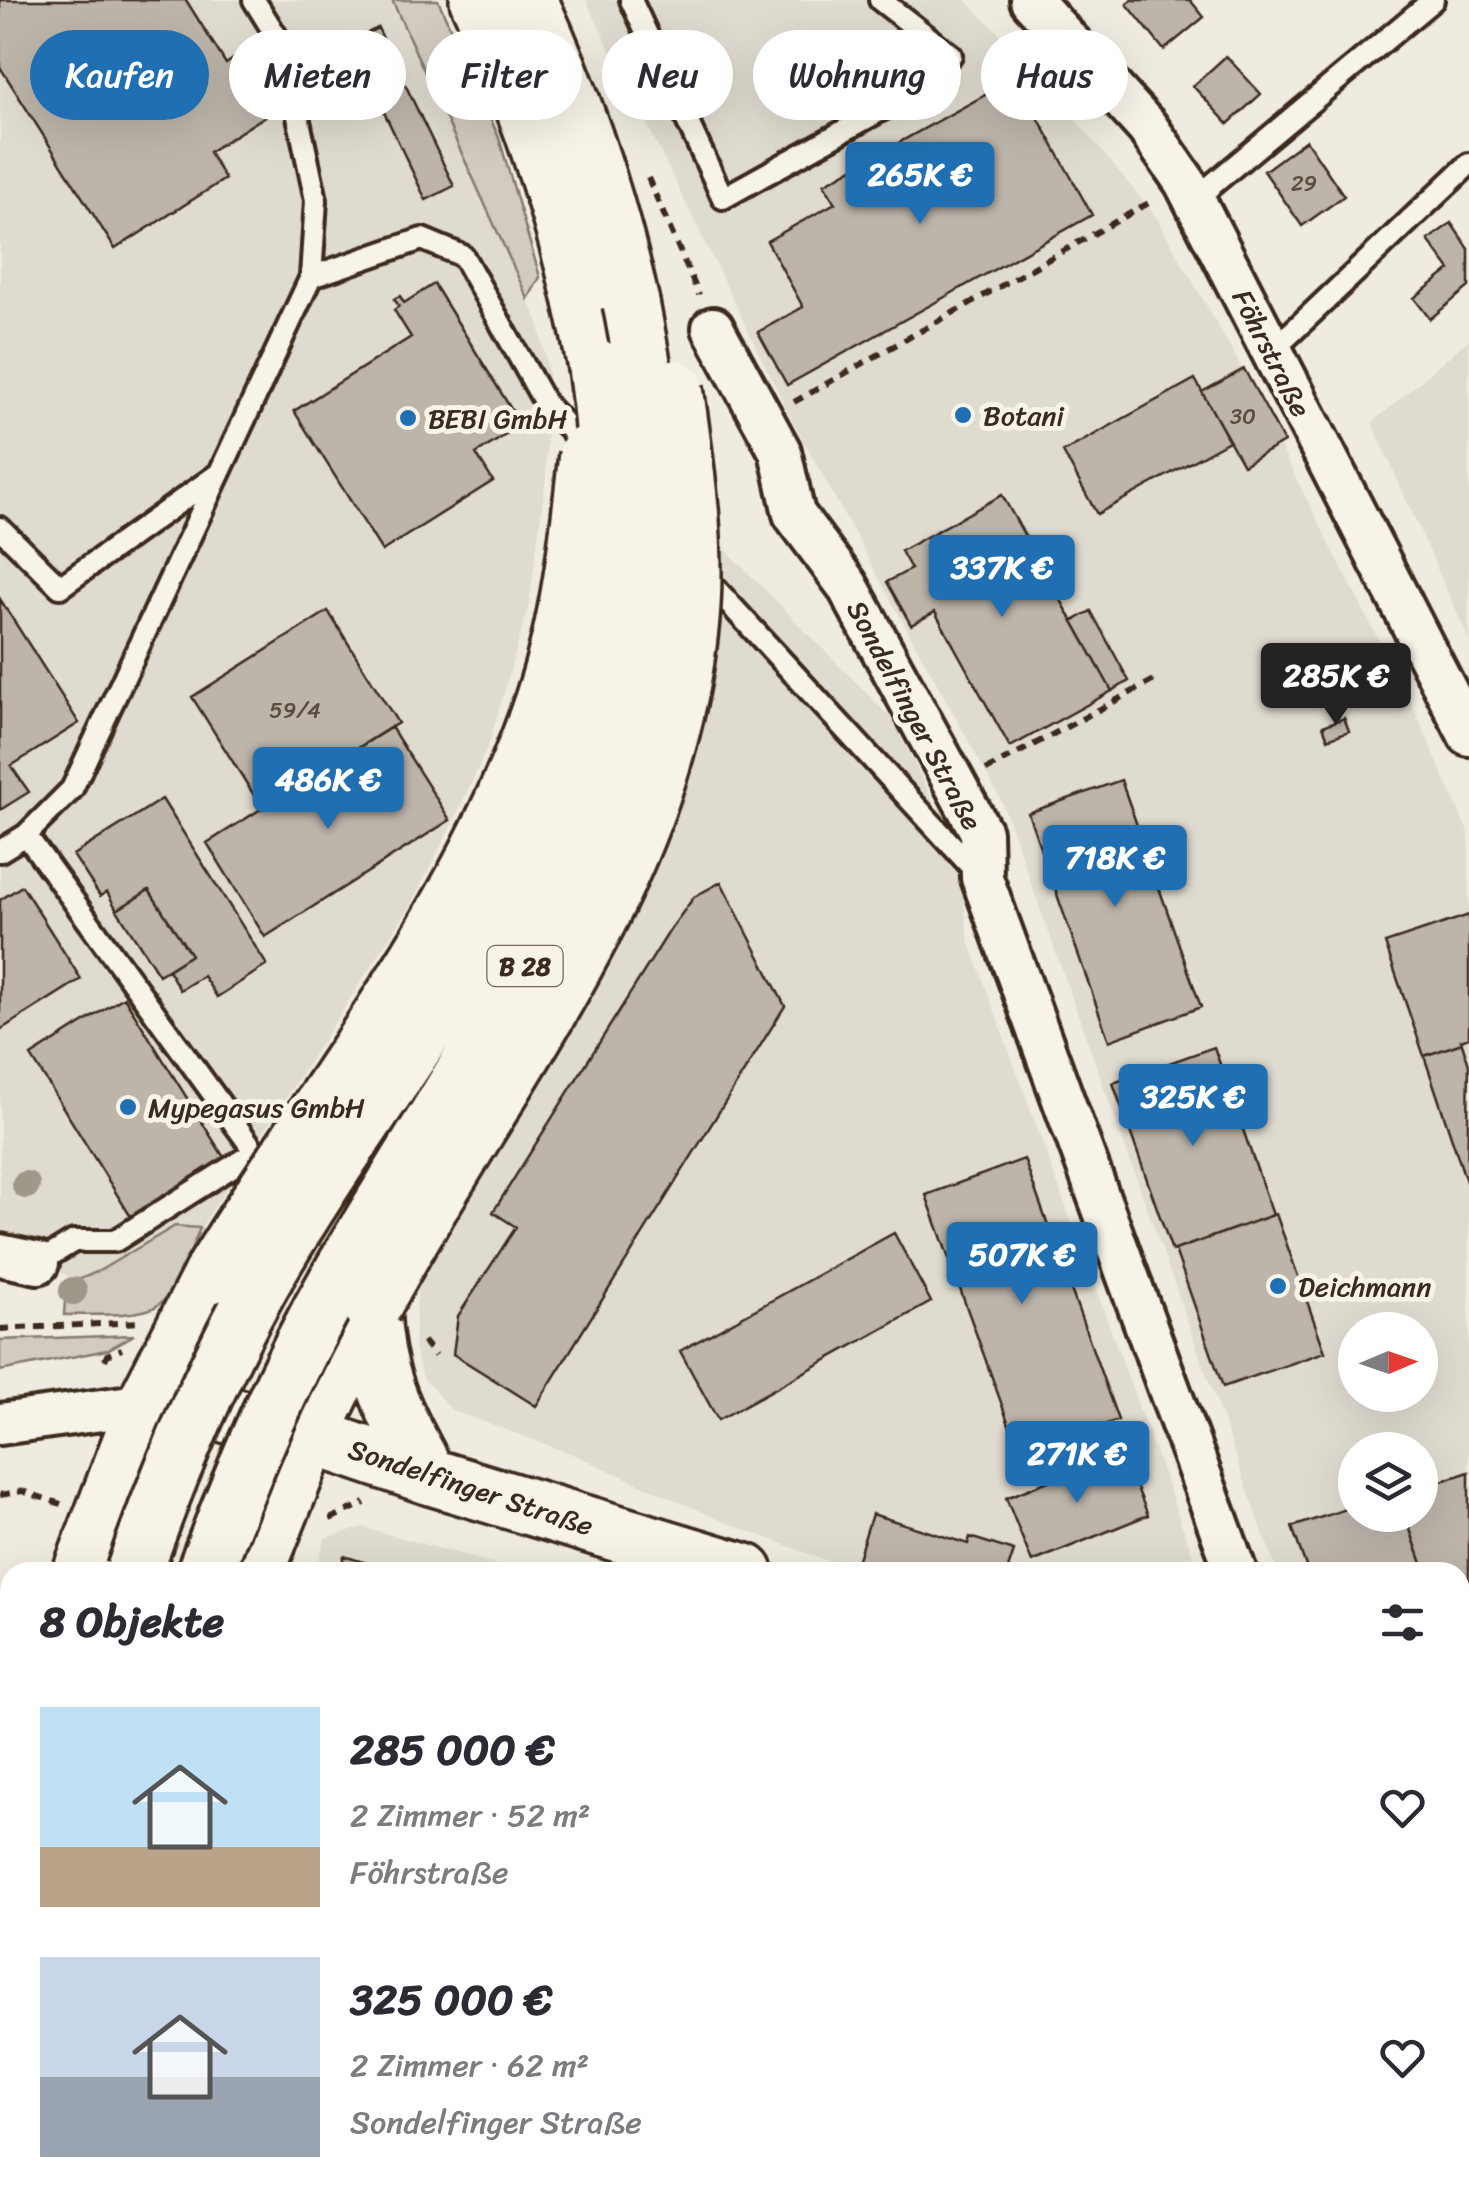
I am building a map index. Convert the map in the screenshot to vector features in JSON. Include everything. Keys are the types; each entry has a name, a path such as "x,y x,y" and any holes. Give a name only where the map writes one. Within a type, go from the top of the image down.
{"main road":[{"name":"B 28","path":"478,0 497,30"},
{"name":"B 28","path":"528,0 534,30"},
{"name":"B 28","path":"138,1562 190,1428 230,1342 297,1223 489,927 521,868 568,755 598,644 606,585 608,464 596,366 564,222 553,120"},
{"name":"B 28","path":"209,1562 254,1448 302,1345 507,999 566,884 613,768 644,641 655,524 654,458 646,378 609,215 555,120"},
{"path":"260,1562 312,1436 363,1375 373,1292 580,960 639,833 678,711 691,625 693,569 686,470 675,388 631,303"},
{"path":"85,1562 145,1404 211,1276 420,952 478,852 511,784 544,698 570,601 596,366"},
{"path":"363,1375 428,1476"},
{"name":"Sondelfinger Straße","path":"145,1404 205,1409 312,1436 428,1476 711,1562"}],"street":[{"name":"Föhrstraße","path":"1031,0 1147,127 1190,191 1469,735"},
{"name":"Sondelfinger Straße","path":"713,328 780,451 794,514 847,585 981,832 982,878 1232,1562"},
{"path":"0,1424 145,1404"}],"lane":[{"path":"0,851 26,835 72,789 310,276 316,200 283,46 254,0"},
{"path":"631,0 723,198 918,89 951,55 880,0"},
{"path":"1190,191 1433,0"},
{"path":"1270,353 1469,164"},
{"path":"310,276 422,239 463,256 545,404 982,878"},
{"path":"0,528 60,586 218,474"},
{"path":"19,1259 74,1242 114,1241 255,1152 26,835"},
{"path":"232,1167 275,1180 373,1292"}],"path":[{"path":"644,170 713,328"},
{"path":"762,420 1190,191"},
{"path":"957,786 1156,678"},
{"path":"0,1330 150,1321"},
{"path":"0,1495 22,1492 72,1508"}],"shaded area":[{"path":"0,0 392,0 406,30 229,30 229,120 406,120 406,31 426,75 426,120 447,120 538,321 548,370 546,478 529,605 489,744 409,908 184,1254 114,1301 0,1240"},
{"path":"392,0 438,0 451,30 426,30 426,75 406,30"},
{"path":"586,0 966,0 996,30 981,30 981,120 1076,120 1155,215 1284,442 1279,445 1415,711 1469,834 1469,1562 1273,1562 1002,802 791,418 645,120 733,120 733,30 602,33"},
{"path":"447,120 491,120 540,277 528,299"},
{"path":"1469,339 1469,640 1372,423"},
{"path":"720,544 894,721 957,851 969,941 1195,1562 830,1562 727,1523 575,1455 451,1410 423,1378 414,1349 417,1291 621,943 674,814 709,695 718,628"},
{"path":"175,1226 200,1228 178,1280 158,1305 126,1314 64,1315 66,1285 99,1271"},
{"path":"134,1335 107,1350 0,1371 0,1340"},
{"path":"363,1527 487,1562 318,1562 325,1538"}],"building":[{"path":"0,0 186,0 205,30 30,30 30,114 0,67"},
{"path":"1132,0 1190,0 1204,17 1164,50 1127,4"},
{"path":"209,37 226,64 229,62 229,120 259,120 209,152 225,179 115,249 33,120 209,120"},
{"path":"1226,56 1261,94 1228,124 1193,86"},
{"path":"406,86 454,186 426,200 388,120 406,120"},
{"path":"981,97 981,120 1039,120 1092,215 787,385 758,332 803,307 767,241 835,203 824,184 940,120 961,120 961,108"},
{"path":"1306,140 1344,196 1302,226 1264,171"},
{"path":"1451,223 1469,249 1469,287 1430,319 1414,298 1450,270 1428,240"},
{"name":"BEBI GmbH","path":"434,284 521,425 476,454 493,481 382,551 294,411 411,337 394,310 399,306 394,299 400,296 404,303"},
{"path":"1244,369 1284,442 1243,465 1202,392"},
{"path":"1195,379 1229,441 1097,514 1063,452"},
{"path":"1002,495 1112,691 1010,747 935,612 911,625 887,582 911,569 901,551"},
{"path":"0,599 79,723 11,766 29,792 0,810"},
{"path":"328,611 398,723 262,808 192,697"},
{"path":"1091,611 1129,681 1112,691 1073,621"},
{"path":"1344,718 1349,731 1328,739 1323,726"},
{"path":"391,727 450,820 265,937 207,843"},
{"path":"1121,780 1201,1007 1109,1041 1028,813"},
{"path":"162,799 267,965 217,997 203,976 180,990 168,970 191,955 149,890 117,910 107,892 100,896 73,855"},
{"path":"721,882 785,1006 536,1406 453,1354 458,1316 516,1227 493,1212 670,930 694,897"},
{"path":"22,886 81,979 0,1030 0,900"},
{"path":"149,890 191,955 159,975 117,910"},
{"path":"1469,915 1469,1037 1424,1056 1385,943"},
{"name":"Mypegasus GmbH","path":"124,997 225,1159 131,1217 31,1056"},
{"path":"1462,1043 1469,1065 1467,1184 1424,1056"},
{"path":"1214,1047 1273,1215 1172,1251 1113,1083"},
{"path":"1024,1159 1118,1420 1020,1455 926,1195"},
{"path":"1276,1214 1325,1352 1223,1387 1175,1250"},
{"path":"894,1233 931,1302 718,1420 680,1351"},
{"path":"1122,1451 1148,1515 1032,1562 1006,1498"},
{"path":"1469,1472 1469,1562 1421,1562 1411,1532 1438,1532 1438,1482"},
{"path":"1338,1512 1338,1532 1411,1532 1421,1562 1304,1562 1292,1527"},
{"path":"872,1514 968,1544 970,1537 1014,1551 1010,1562 857,1562"},
{"path":"344,1556 363,1562 342,1562"}],"place":[{"name":"Botani","path":"963,415"},
{"name":"BEBI GmbH","path":"408,418"},
{"name":"Mypegasus GmbH","path":"128,1107"},
{"name":"Deichmann","path":"1278,1286"}]}
